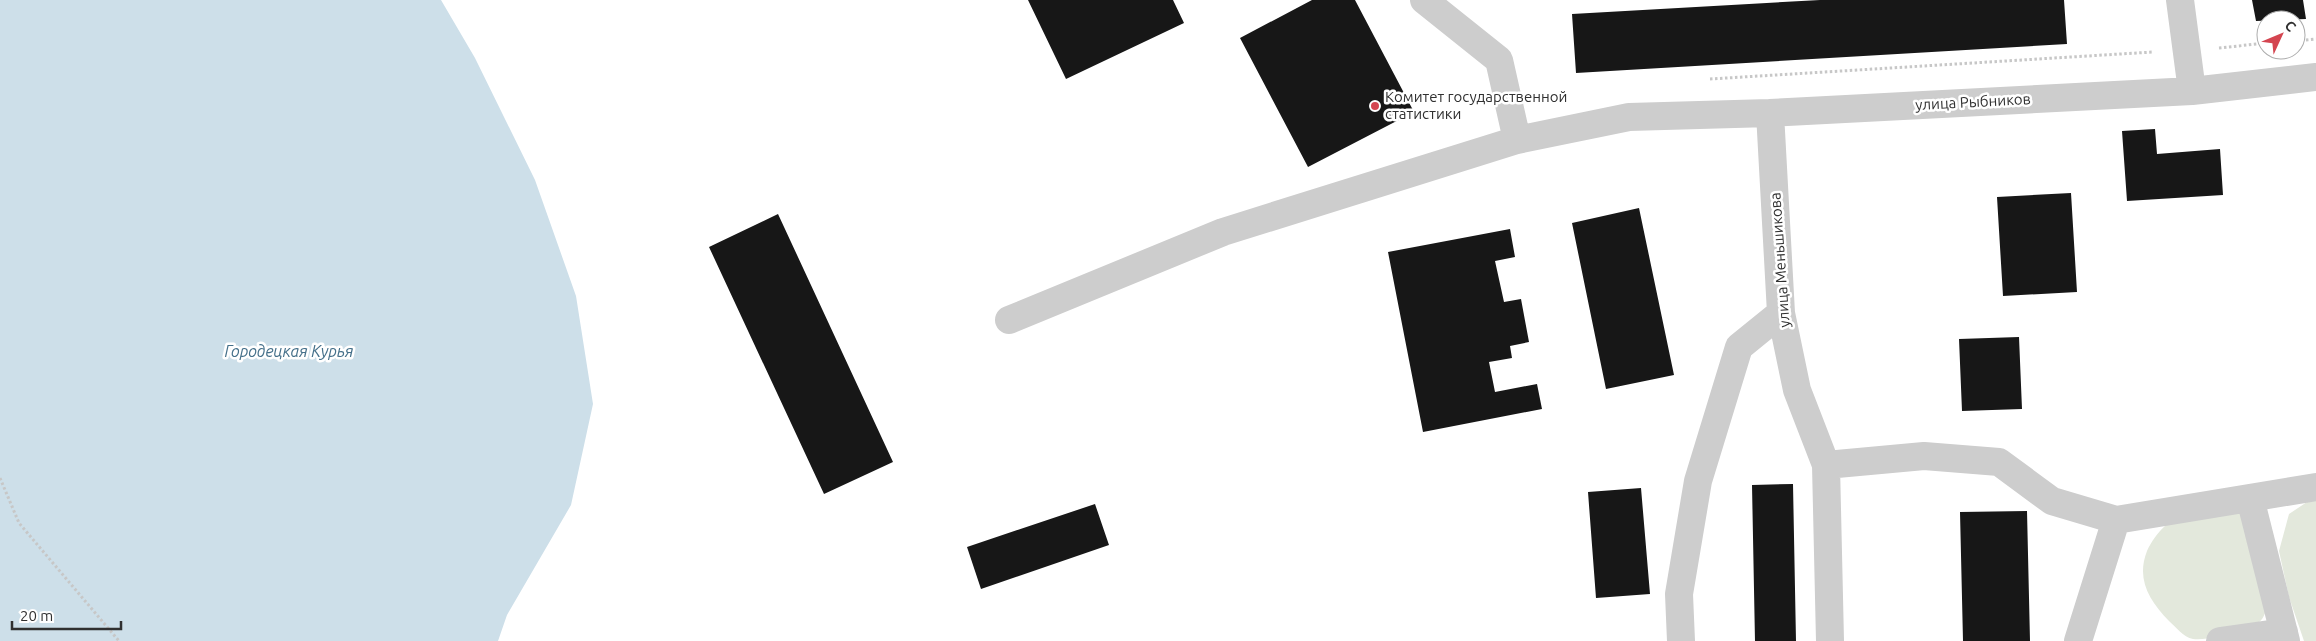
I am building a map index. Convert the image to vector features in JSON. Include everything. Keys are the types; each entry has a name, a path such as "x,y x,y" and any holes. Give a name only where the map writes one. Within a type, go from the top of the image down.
{"street":[{"path":"1424,0 1499,60 1517,140"},
{"path":"2180,0 2192,91"},
{"name":"улица Рыбников","path":"1009,320 1223,232 1517,140 1629,117 1770,113 2192,91 2316,77"},
{"name":"улица Меньшикова","path":"1770,113 1781,313 1797,390 1826,465 1830,641"},
{"path":"1681,641 1679,594 1698,481 1739,347 1781,313"},
{"path":"1826,465 1924,456 1999,462 2052,502 2116,520 2316,487"},
{"path":"2220,641 2285,637 2250,498"},
{"path":"2078,641 2116,520"}],"path":[{"path":"1701,80 2256,45"},
{"path":"0,478 19,523 119,641"}],"shaded area":[{"path":"2316,496 2316,641 2304,641 2289,597 2279,551 2289,514"},
{"path":"2242,510 2267,607 2263,618 2253,626 2221,635 2209,638 2189,638 2169,621 2146,589 2143,571 2147,551 2160,531 2173,521 2202,514"}],"water":[{"name":"Городецкая Курья","path":"0,0 441,0 475,58 535,180 576,296 593,404 571,505 507,615 498,641 0,641"}],"building":[{"path":"1028,0 1173,0 1184,23 1066,79"},
{"path":"1312,0 1355,0 1414,112 1308,167 1240,38"},
{"path":"1820,0 2064,0 2067,44 1576,73 1572,14"},
{"path":"2252,0 2303,0 2305,10 2256,10 2256,21"},
{"path":"2155,129 2157,154 2220,149 2223,195 2127,201 2122,131"},
{"path":"2071,193 2077,292 2003,296 1997,197"},
{"path":"1639,208 1674,375 1606,389 1572,223"},
{"path":"778,214 893,462 824,494 709,247"},
{"path":"1510,229 1515,257 1495,261 1504,302 1521,299 1529,342 1510,346 1512,358 1489,362 1495,392 1537,384 1542,409 1423,432 1388,252"},
{"path":"2019,337 2022,409 1962,411 1959,339"},
{"path":"1793,484 1796,641 1755,641 1752,485"},
{"path":"1641,488 1650,594 1596,598 1588,492"},
{"path":"1095,504 1109,545 981,589 967,547"},
{"path":"2027,511 2030,641 1963,641 1960,512"}],"place":[{"name":"Комитет государственной статистики","path":"1375,106"}]}
